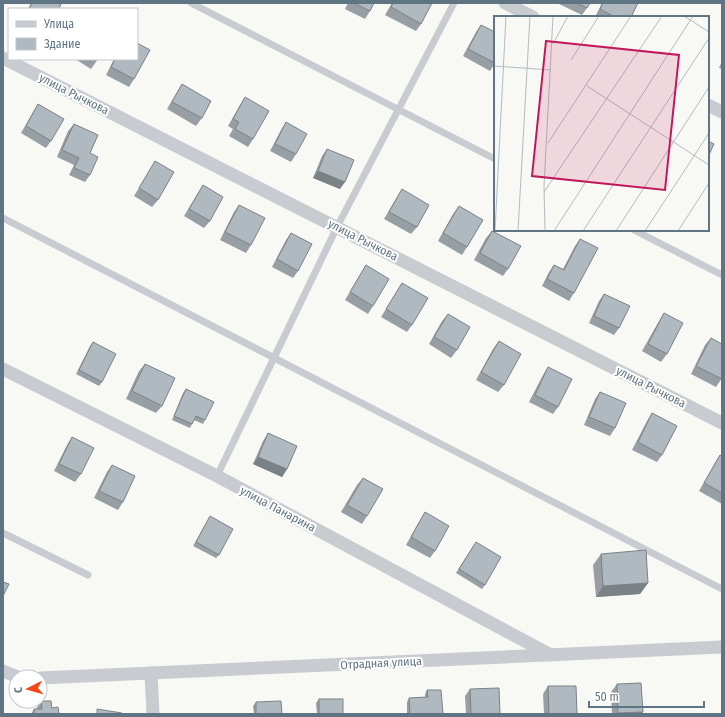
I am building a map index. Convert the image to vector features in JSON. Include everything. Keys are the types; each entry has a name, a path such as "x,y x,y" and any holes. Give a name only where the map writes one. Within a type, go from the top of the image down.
{"street":[{"path":"505,3 531,16"},
{"name":"улица Рычкова","path":"3,58 722,423"},
{"path":"709,106 722,112"},
{"name":"улица Панарина","path":"3,369 217,476 550,655"},
{"name":"Отрадная улица","path":"48,678 722,647"},
{"path":"151,673 153,714"}],"lane":[{"path":"191,3 494,158"},
{"path":"217,476 337,227 454,3"},
{"path":"3,218 722,589"},
{"path":"636,231 722,275"},
{"path":"3,533 88,574"}],"building":[{"path":"32,3 61,4 59,8 30,8"},
{"path":"354,3 374,3 370,11"},
{"path":"393,3 432,3 421,24 391,7"},
{"path":"577,3 590,3 587,8"},
{"path":"603,3 638,3 632,16 613,16 600,9"},
{"path":"481,25 494,32 494,62 468,49"},
{"path":"138,44 150,50 134,79 111,67 114,60 138,60"},
{"path":"182,84 211,101 202,118 172,102"},
{"path":"245,97 269,111 253,139 235,129 239,122 233,119"},
{"path":"38,104 64,119 51,141 26,126"},
{"path":"286,122 307,134 296,154 275,144"},
{"path":"74,124 98,135 90,153 98,157 90,175 74,168 79,158 62,150"},
{"path":"709,142 714,144 709,155"},
{"path":"327,149 354,160 345,182 318,171"},
{"path":"155,161 174,172 158,200 139,188"},
{"path":"203,185 223,197 210,221 189,209"},
{"path":"402,189 429,205 417,227 389,212"},
{"path":"239,205 265,218 251,245 225,232"},
{"path":"459,206 483,220 467,247 443,233"},
{"path":"492,231 521,246 508,269 480,253"},
{"path":"291,233 312,244 298,271 277,259"},
{"path":"580,239 598,248 574,293 547,279 554,265 564,270"},
{"path":"366,265 389,279 373,306 350,292"},
{"path":"402,283 428,298 412,325 386,309"},
{"path":"604,294 630,306 619,328 594,316"},
{"path":"664,313 683,323 667,354 648,344"},
{"path":"448,314 470,327 457,350 434,337"},
{"path":"711,338 722,344 722,379 696,366"},
{"path":"499,341 521,354 504,385 481,372"},
{"path":"93,342 116,354 102,382 79,370"},
{"path":"145,364 175,378 162,406 132,391"},
{"path":"548,367 572,379 558,407 535,395"},
{"path":"186,389 214,402 205,420 196,416 192,424 174,416"},
{"path":"600,392 626,403 615,428 589,417"},
{"path":"652,413 677,426 662,455 638,442"},
{"path":"268,433 297,446 287,469 258,457"},
{"path":"72,437 94,448 81,474 59,464"},
{"path":"720,455 722,456 722,493 704,483"},
{"path":"112,465 135,476 123,502 99,491"},
{"path":"363,478 383,489 367,516 347,505"},
{"path":"425,512 449,526 435,551 411,537"},
{"path":"210,516 233,529 219,555 196,542"},
{"path":"476,542 501,557 485,585 459,569"},
{"path":"646,550 648,583 603,586 601,554"},
{"path":"3,582 9,584 3,596"},
{"path":"641,683 643,712 618,713 617,684"},
{"path":"548,686 576,686 577,714 549,714"},
{"path":"499,688 500,714 471,714 470,689"},
{"path":"427,690 441,690 443,714 410,714 409,698 428,697"},
{"path":"319,699 343,699 343,714 319,714"},
{"path":"48,701 51,701 52,708 58,707 59,714 34,714 34,709 48,709"},
{"path":"281,701 282,714 256,714 256,702"},
{"path":"97,709 122,713 97,714"}]}
